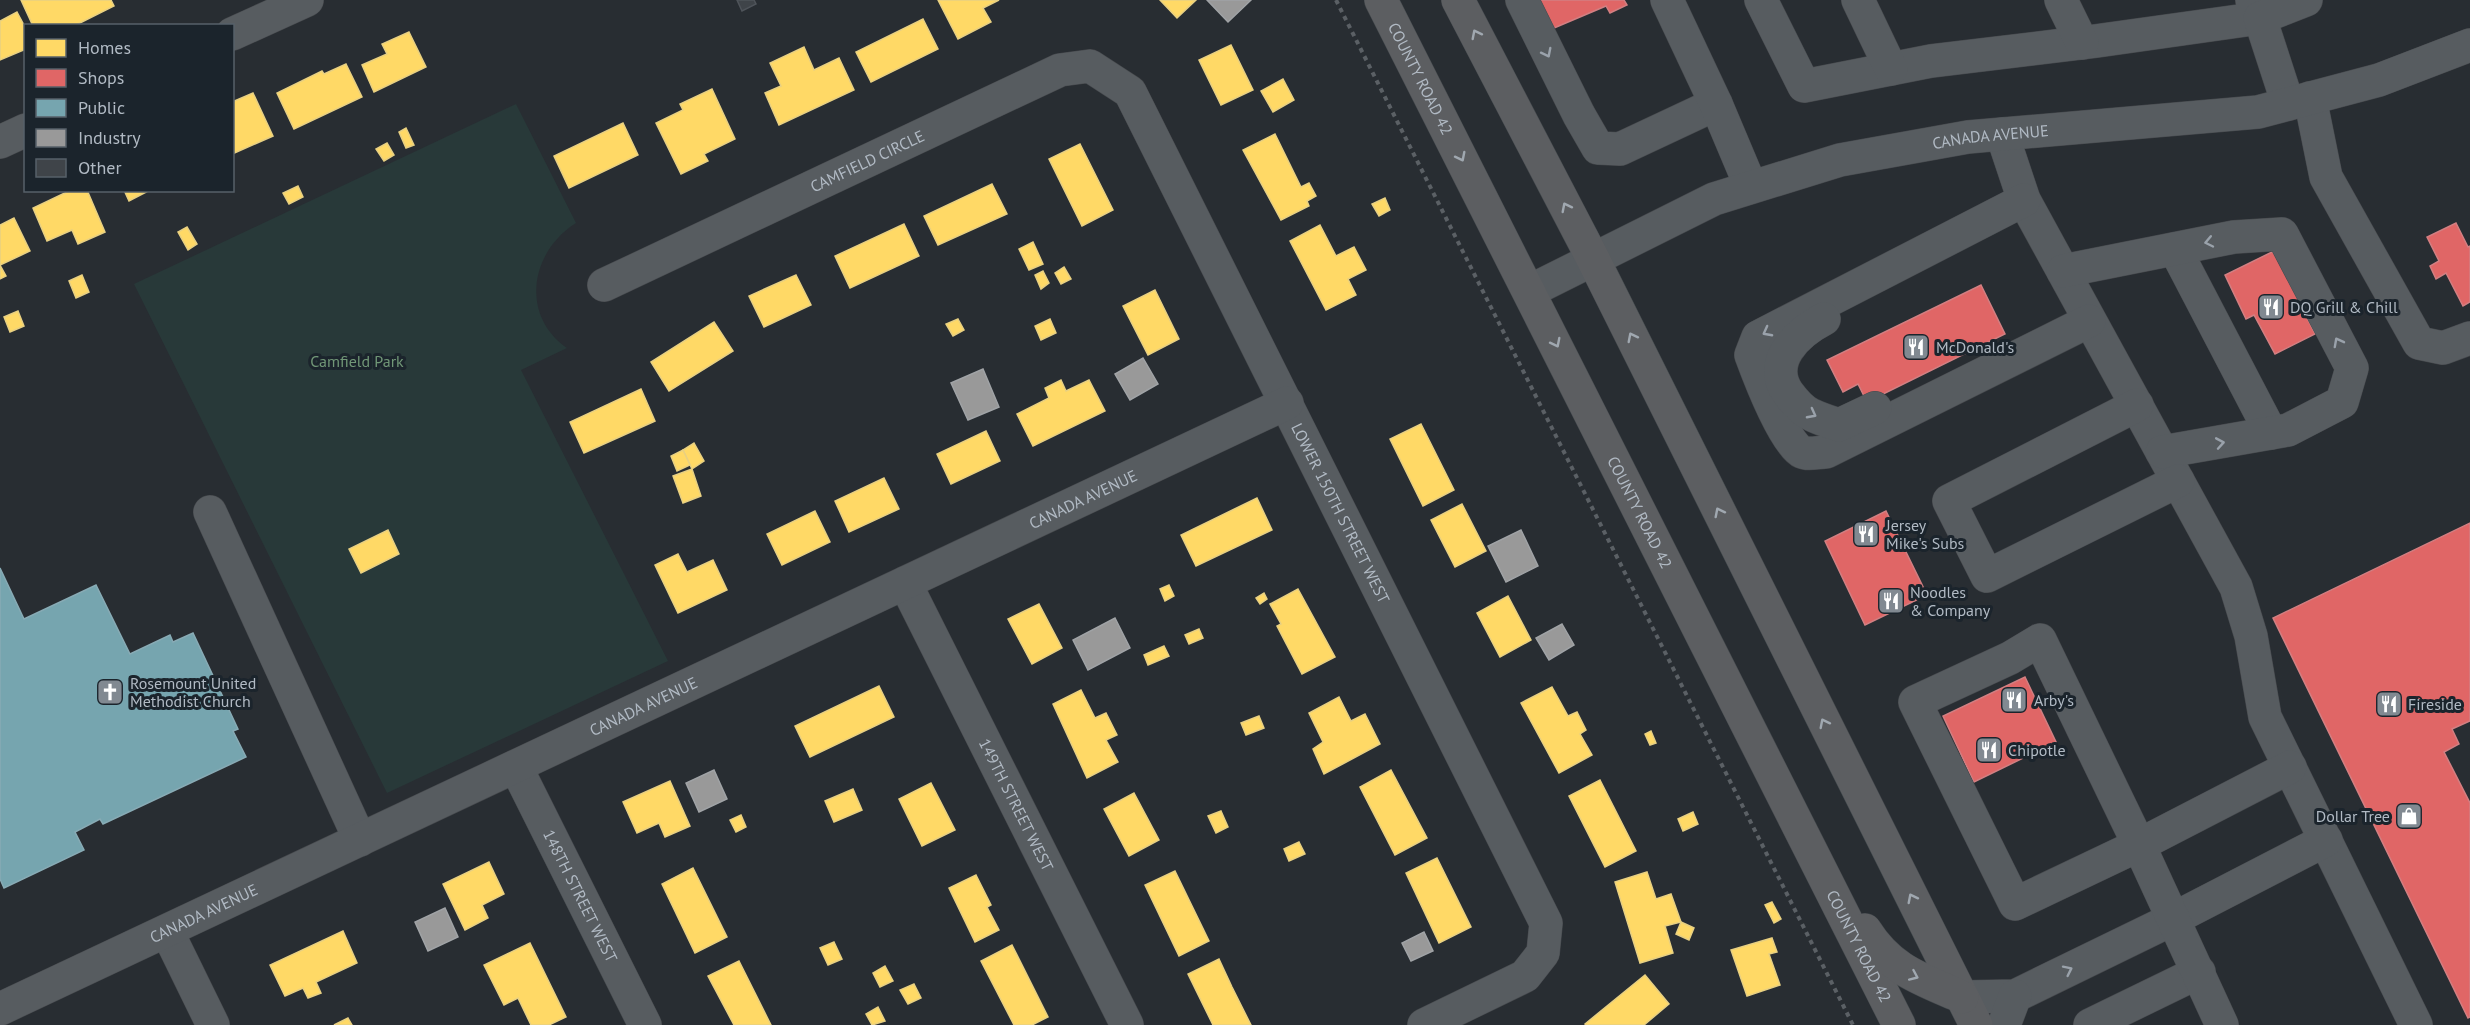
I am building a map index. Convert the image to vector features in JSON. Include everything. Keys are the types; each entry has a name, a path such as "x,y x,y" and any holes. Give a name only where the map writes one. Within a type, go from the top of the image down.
{"highway":[{"name":"COUNTY ROAD 42","path":"1381,0 1899,1025"},
{"path":"1458,0 1593,259 1969,1011"},
{"path":"1642,514 1678,567 1853,912 1875,946 1901,970 1969,1011"}],"street":[{"path":"234,33 307,0"},
{"path":"1522,0 1559,76 1598,148 1620,148 1716,104"},
{"path":"1761,0 1804,86 1931,61 2082,43 2306,0"},
{"path":"1858,0 1891,69"},
{"path":"2061,0 2082,43"},
{"path":"1669,4 1716,104 1751,187"},
{"path":"2256,9 2299,101 2326,177 2419,343 2443,348 2470,338"},
{"name":"CANADA AVENUE","path":"1530,291 1714,199 1840,160 1968,137 2258,112 2379,81 2470,45"},
{"name":"CAMFIELD CIRCLE","path":"604,285 1060,70 1090,66 1130,92"},
{"name":"LOWER 150TH STREET WEST","path":"1130,92 1546,923 1543,953 1525,976 1424,1025"},
{"path":"0,142 24,131"},
{"path":"2002,134 2024,200 2236,587 2251,636 2265,717 2415,1025"},
{"path":"2024,200 1758,337 1751,355 1766,395 1794,445 1802,452 1826,453 2089,321"},
{"path":"2063,272 2234,237 2282,234 2352,368 2342,402 2288,430 2162,452"},
{"path":"2175,249 2271,433"},
{"name":"CANADA AVENUE","path":"0,1009 1287,403"},
{"path":"2137,405 1949,501 1987,576 2178,481"},
{"path":"210,512 360,840"},
{"name":"149TH STREET WEST","path":"905,583 1127,1025"},
{"path":"2222,1025 2139,845 2040,640 2010,658 1915,702 2015,904 2139,845 2290,767"},
{"name":"148TH STREET WEST","path":"516,767 645,1025"},
{"path":"1969,1011 2010,1010 2173,919 2326,840"},
{"path":"167,931 213,1025"},
{"path":"2090,1025 2143,1013 2199,972"}],"path":[{"path":"1336,0 1853,1025"}],"green space":[{"name":"Camfield Park","path":"516,104 576,223 560,235 549,250 541,267 537,284 537,302 542,319 552,334 567,348 521,370 668,661 387,793 134,284"}],"building: Homes":[{"path":"21,0 111,0 114,6 78,24 32,24"},
{"path":"938,0 999,0 983,8 991,22 958,39"},
{"path":"1160,0 1196,0 1177,18"},
{"path":"17,12 24,25 24,50 0,60 0,21"},
{"path":"923,19 938,49 871,82 856,52"},
{"path":"409,32 426,67 374,92 362,65 387,54 382,44"},
{"path":"1231,45 1253,90 1221,105 1199,60"},
{"path":"804,47 814,70 839,58 854,90 779,125 765,93 781,86 770,63"},
{"path":"346,64 362,97 294,129 277,93 322,71 324,74"},
{"path":"1283,79 1294,100 1273,112 1261,91"},
{"path":"712,89 735,139 704,154 708,161 681,174 656,123 683,110 680,104"},
{"path":"253,93 273,136 234,153 234,101"},
{"path":"623,123 638,155 569,188 554,156"},
{"path":"406,128 414,145 406,148 399,132"},
{"path":"1275,134 1301,187 1309,183 1316,196 1307,201 1309,206 1281,220 1243,150"},
{"path":"387,143 394,155 384,161 376,149"},
{"path":"1080,144 1113,210 1082,226 1049,159"},
{"path":"992,184 1007,214 938,245 924,216"},
{"path":"298,186 303,197 289,204 283,193"},
{"path":"67,192 88,192 105,232 78,244 72,230 47,241 33,208"},
{"path":"125,192 146,192 129,201"},
{"path":"1385,198 1390,210 1379,216 1372,204"},
{"path":"14,218 30,251 0,265 0,225"},
{"path":"904,224 919,256 850,288 835,256"},
{"path":"1320,225 1336,256 1354,247 1366,270 1348,279 1356,295 1326,310 1290,241"},
{"path":"187,227 197,244 188,250 178,232"},
{"path":"1033,242 1043,264 1029,270 1019,249"},
{"path":"0,265 6,276 0,279"},
{"path":"1064,267 1071,279 1061,284 1055,273"},
{"path":"1043,271 1049,283 1041,289 1035,275"},
{"path":"82,275 89,292 76,298 69,281"},
{"path":"796,275 811,305 764,327 749,296"},
{"path":"1155,290 1179,339 1148,355 1123,306"},
{"path":"18,311 24,326 10,332 4,317"},
{"path":"958,319 964,330 953,336 946,324"},
{"path":"1050,319 1056,333 1041,340 1035,326"},
{"path":"714,322 733,351 669,391 651,362"},
{"path":"1061,380 1066,391 1089,380 1105,411 1033,446 1017,414 1049,398 1045,388"},
{"path":"641,389 655,421 584,453 570,422"},
{"path":"1421,424 1454,490 1423,506 1390,439"},
{"path":"986,431 1000,461 951,484 937,454"},
{"path":"694,443 704,461 692,469 683,450"},
{"path":"683,450 690,465 677,471 671,456"},
{"path":"692,469 701,496 683,503 673,476"},
{"path":"884,478 899,509 849,532 835,501"},
{"path":"1257,498 1272,530 1196,566 1181,535"},
{"path":"1462,504 1486,551 1455,567 1431,520"},
{"path":"815,511 830,542 782,565 767,534"},
{"path":"388,530 399,554 361,573 349,549"},
{"path":"678,554 687,572 713,560 727,590 678,613 655,565"},
{"path":"1169,585 1174,596 1165,601 1160,589"},
{"path":"1298,589 1335,657 1302,674 1277,626 1281,624 1270,604"},
{"path":"1264,593 1267,599 1260,604 1256,598"},
{"path":"1508,596 1531,640 1500,657 1477,613"},
{"path":"1039,604 1062,648 1032,664 1008,619"},
{"path":"1199,629 1203,638 1189,644 1185,635"},
{"path":"1164,646 1169,656 1148,665 1144,655"},
{"path":"879,686 894,717 810,757 795,726"},
{"path":"1552,687 1568,716 1577,712 1586,730 1580,734 1592,755 1559,773 1521,703"},
{"path":"1081,690 1095,718 1106,713 1117,735 1106,740 1118,762 1087,778 1053,704"},
{"path":"1339,697 1351,721 1365,714 1380,744 1324,774 1313,749 1323,742 1309,713"},
{"path":"1259,716 1264,728 1246,735 1241,723"},
{"path":"1651,731 1656,743 1650,745 1645,734"},
{"path":"1391,770 1427,838 1395,855 1360,787"},
{"path":"1600,780 1636,851 1605,867 1569,796"},
{"path":"670,781 690,826 665,837 659,823 637,833 623,802"},
{"path":"931,783 955,830 922,846 899,799"},
{"path":"853,789 862,810 834,822 825,801"},
{"path":"1134,793 1159,840 1129,856 1104,809"},
{"path":"1221,811 1228,827 1216,833 1208,816"},
{"path":"1693,812 1698,824 1683,831 1678,819"},
{"path":"741,815 746,827 736,832 730,820"},
{"path":"1299,842 1305,854 1289,861 1284,849"},
{"path":"1437,858 1471,927 1439,943 1406,873"},
{"path":"489,862 504,894 482,905 488,918 465,930 443,884"},
{"path":"693,868 727,937 695,953 662,884"},
{"path":"1175,871 1209,941 1179,956 1145,885"},
{"path":"1647,872 1656,899 1671,894 1681,922 1665,926 1673,953 1640,963 1615,882"},
{"path":"976,875 991,905 987,907 999,930 975,942 949,888"},
{"path":"1772,902 1781,919 1774,923 1765,905"},
{"path":"1681,922 1694,928 1689,940 1676,934"},
{"path":"343,931 357,963 316,982 321,993 308,998 303,988 285,996 270,965"},
{"path":"1772,938 1777,952 1769,954 1780,985 1747,996 1731,950"},
{"path":"834,942 842,959 828,965 820,948"},
{"path":"530,943 566,1017 549,1025 531,1025 518,998 504,1005 484,965"},
{"path":"1012,945 1048,1017 1032,1025 1014,1025 981,961"},
{"path":"1219,959 1251,1025 1213,1025 1188,974"},
{"path":"739,961 771,1025 734,1025 708,976"},
{"path":"885,966 893,981 880,987 873,973"},
{"path":"1645,975 1669,1004 1644,1025 1585,1024"},
{"path":"914,984 921,998 908,1004 900,990"},
{"path":"878,1007 885,1021 872,1025 866,1014"},
{"path":"348,1018 352,1025 334,1025"}],"building: Shops":[{"path":"1537,0 1624,0 1627,5 1610,13 1606,6 1554,28"},
{"path":"2456,223 2468,247 2470,246 2470,302 2463,306 2446,273 2436,279 2430,266 2439,261 2427,237"},
{"name":"DQ Grill & Chill","path":"2274,251 2315,334 2275,354 2254,315 2246,319 2225,275"},
{"name":"McDonald's","path":"1981,285 2005,334 1867,402 1858,384 1843,392 1827,360"},
{"path":"1886,511 1927,595 1865,625 1825,541"},
{"path":"2470,523 2470,721 2452,729 2459,744 2444,752 2470,803 2470,1017 2468,1018 2273,618"},
{"path":"2025,677 2056,742 1974,782 1943,716"}],"building: Public":[{"name":"Rosemount United Methodist Church","path":"0,568 24,619 96,585 130,654 170,635 173,642 193,633 238,729 233,731 246,757 103,824 100,819 75,832 84,850 4,888 0,879"}],"building: Industry":[{"path":"1207,0 1251,0 1228,22"},
{"path":"1143,358 1158,384 1130,400 1115,374"},
{"path":"983,369 999,407 968,420 951,383"},
{"path":"1521,530 1538,566 1506,582 1488,546"},
{"path":"1115,618 1130,648 1088,670 1073,640"},
{"path":"1562,624 1574,645 1549,660 1536,638"},
{"path":"714,770 727,799 699,812 686,783"},
{"path":"445,908 458,937 428,951 415,922"},
{"path":"1424,932 1433,951 1411,961 1402,943"}],"building: Other":[{"path":"737,0 754,0 756,4 742,11"}],"place":[{"name":"DQ Grill & Chill","path":"2271,307"},
{"name":"McDonald's","path":"1916,347"},
{"name":"Jersey Mike's Subs","path":"1866,534"},
{"name":"Noodles & Company","path":"1891,601"},
{"name":"Rosemount United Methodist Church","path":"110,692"},
{"name":"Arby's","path":"2014,700"},
{"name":"Fireside","path":"2389,704"},
{"name":"Chipotle","path":"1989,750"},
{"name":"Dollar Tree","path":"2409,816"}]}
